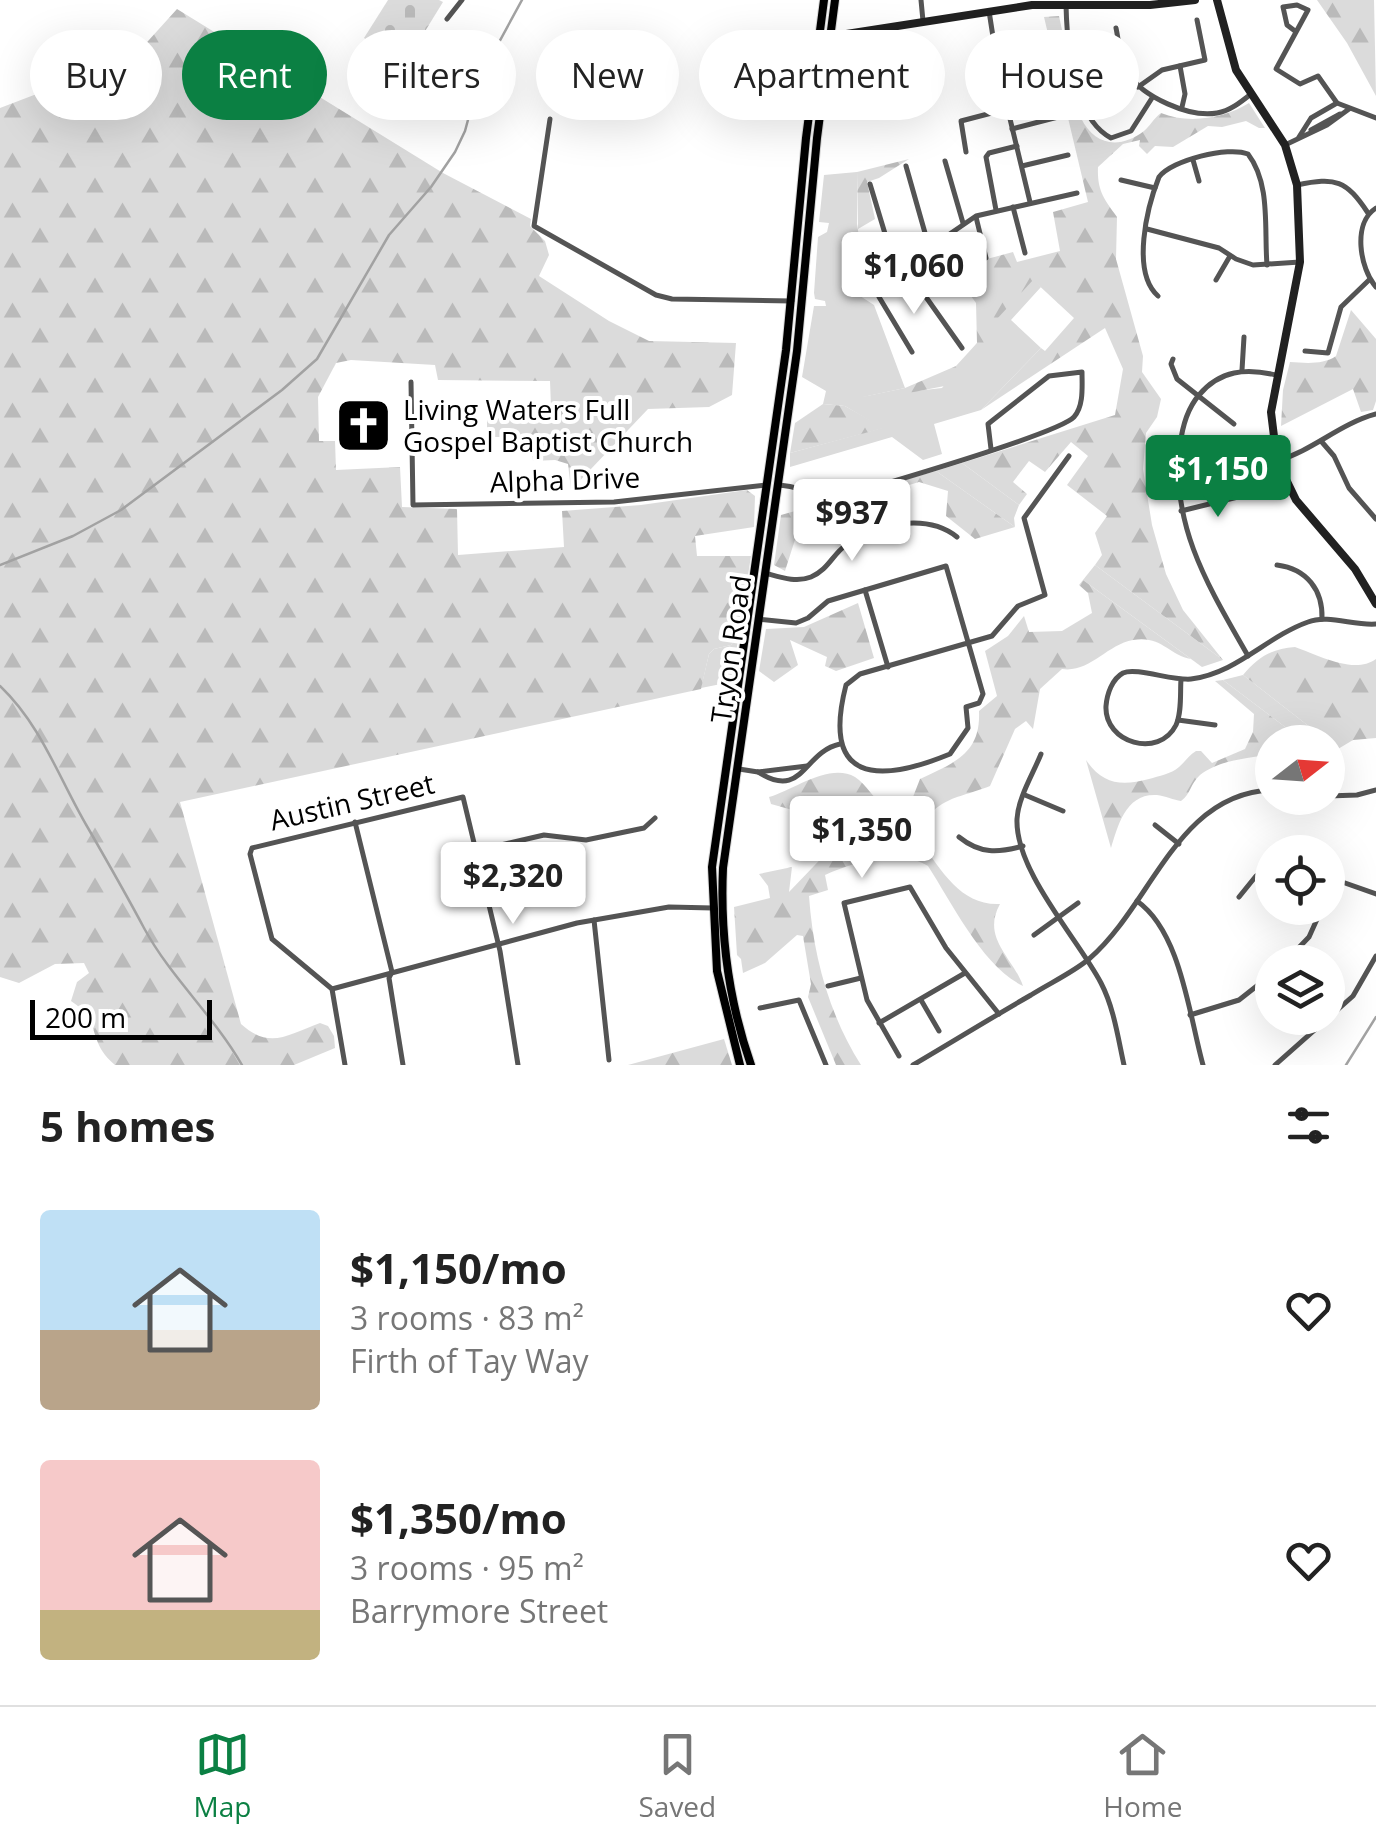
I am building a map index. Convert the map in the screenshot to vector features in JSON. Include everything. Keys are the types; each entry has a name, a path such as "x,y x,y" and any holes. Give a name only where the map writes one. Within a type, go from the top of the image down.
{"main road":[{"name":"Tryon Road","path":"819,30 824,0"},
{"name":"Tryon Road","path":"831,30 835,0"},
{"name":"Tryon Road","path":"751,1065 730,986 722,909 723,868 764,573 810,120"},
{"name":"Tryon Road","path":"740,1065 720,988 712,908 717,823 804,292 821,120"}],"street":[{"path":"447,19 462,0"},
{"path":"921,0 924,21"},
{"path":"868,30 989,11 1194,0"},
{"path":"1217,0 1230,54 1285,145 1297,184 1300,262 1292,315 1276,375 1271,423 1278,461 1296,500 1356,569 1376,604"},
{"path":"1066,4 1067,30"},
{"path":"1295,31 1287,25 1283,7 1297,4 1308,10 1276,69 1300,84 1318,76 1337,103 1376,118"},
{"path":"989,11 992,30"},
{"path":"1139,86 1162,70 1205,60 1197,20"},
{"path":"1179,66 1185,94 1182,108"},
{"path":"1139,88 1152,98 1182,108 1216,113 1252,94"},
{"path":"1139,119 1152,98"},
{"path":"1299,136 1310,118 1337,103"},
{"path":"1285,145 1352,108"},
{"path":"550,120 534,226 656,295 672,299 792,302"},
{"path":"965,120 962,121 966,152"},
{"path":"1010,120 1030,202"},
{"path":"1012,129 1046,120"},
{"path":"1093,120 1111,138 1131,132 1138,120"},
{"path":"996,210 986,157 1017,146"},
{"path":"1158,296 1148,283 1143,262 1155,188 1164,171 1193,160 1240,150 1255,163 1263,188 1267,265"},
{"path":"1021,166 1068,155"},
{"path":"1193,160 1199,181"},
{"path":"945,161 963,223"},
{"path":"906,166 932,245 950,266"},
{"path":"1120,180 1155,188"},
{"path":"1297,184 1332,180 1356,194 1368,213"},
{"path":"870,184 896,270"},
{"path":"912,352 879,298 878,288 887,286 887,278 976,216 1077,192"},
{"path":"1013,206 1025,252"},
{"path":"1376,208 1368,213 1362,229 1363,260 1369,280 1376,287"},
{"path":"976,216 986,258"},
{"path":"1147,229 1219,248 1254,265 1300,262"},
{"path":"1216,280 1230,256"},
{"path":"904,266 962,348"},
{"path":"1304,351 1328,353 1340,308 1369,280"},
{"path":"1242,370 1244,337"},
{"path":"1173,358 1172,372 1234,424"},
{"path":"1248,656 1198,565 1178,482 1181,435 1198,396 1213,382 1242,370 1276,375"},
{"path":"773,485 806,488 828,498 840,497 1040,434 1074,418 1081,401 1082,372 1050,376 988,424 991,449"},
{"name":"Alpha Drive","path":"411,382 414,505 614,502 773,485"},
{"path":"1278,461 1307,451 1342,425 1376,414"},
{"path":"1321,441 1334,456 1349,488 1376,520"},
{"path":"758,619 796,623 812,616 824,603 946,566 969,644 983,694 979,703 966,707 968,725 954,752 885,774 850,760 840,744 838,729 847,683 860,674 969,644 996,634 1018,606 1045,595 1024,518 1070,456"},
{"path":"1182,511 1246,495"},
{"path":"764,573 789,580 810,578 830,565 842,548 868,531 915,523 941,525 957,537"},
{"path":"1278,565 1293,568 1316,588 1322,619"},
{"path":"865,590 888,667"},
{"path":"1180,679 1178,720 1170,734 1143,744 1119,735 1107,720 1110,688 1121,674 1129,671 1180,679 1210,675 1308,622 1322,619 1376,624"},
{"path":"1178,720 1215,725"},
{"path":"758,772 788,780 803,774 822,750 840,744"},
{"path":"1041,754 1017,820 1022,846 1041,888 1104,987 1123,1065"},
{"path":"736,769 758,772 806,766"},
{"path":"912,1065 1087,961 1211,808 1255,792"},
{"path":"1345,795 1375,792"},
{"path":"1025,795 1063,811"},
{"name":"Austin Street","path":"332,988 272,939 250,854 252,848 462,797 475,851"},
{"path":"518,1065 499,944 475,851 544,835 586,840 644,828 654,818"},
{"path":"355,822 392,972 403,1065"},
{"path":"1155,825 1179,844"},
{"path":"960,836 980,850 997,852 1022,846"},
{"path":"1239,898 1255,877"},
{"path":"1345,883 1376,894"},
{"path":"898,1056 879,1023 861,978 844,903 910,887 964,974 999,1014"},
{"path":"1034,935 1078,902"},
{"path":"1136,902 1149,910 1170,943 1203,1065"},
{"path":"345,1065 332,988 594,920 668,907 722,909"},
{"path":"594,920 609,1060"},
{"path":"1275,1065 1354,996 1376,956"},
{"path":"879,1023 964,974"},
{"path":"828,986 861,978"},
{"path":"1190,1015 1239,1000 1255,987"},
{"path":"760,1008 799,1000 826,1065"},
{"path":"921,1000 938,1031"}],"green space":[{"path":"388,0 443,2 426,30 369,30"},
{"path":"1317,0 1374,0 1376,96 1347,43"},
{"path":"177,9 211,30 182,30 182,120 327,120 327,101 347,114 347,120 357,120 443,173 531,219 530,226 545,241 549,255 539,276 609,321 649,341 736,343 732,395 709,407 648,409 571,490 568,464 533,461 531,437 487,437 487,407 551,407 550,381 438,380 435,365 351,360 336,363 318,397 319,441 335,441 336,470 400,467 402,507 457,509 458,555 564,547 562,511 747,490 755,496 754,527 695,536 697,556 751,556 739,634 731,645 709,654 701,689 180,802 241,1024 261,1036 279,1038 320,1023 328,1026 334,1036 335,1048 294,1065 115,1065 100,1048 87,1016 71,1001 77,982 89,973 84,963 55,964 19,983 0,977 0,108 30,97 30,120 162,120 162,30 158,30"},
{"path":"1059,16 1062,30 1047,30 1044,17"},
{"path":"1249,103 1265,128 1246,121 1208,126 1173,147 1155,146 1147,154 1139,146 1140,140 1123,144 1098,167 1102,194 1117,217 1116,259 1143,356 1142,372 1161,399 1157,417 1146,433 1143,469 1152,525 1166,574 1183,610 1223,660 1095,565 1102,555 1095,533 1107,516 1067,485 1088,456 1071,442 1045,472 1029,461 1013,482 1027,494 1019,505 962,463 1115,415 1123,369 1105,328 981,410 1041,348 1045,351 1074,318 1033,280 996,320 1011,334 984,369 965,382 868,401 862,397 905,388 956,366 977,343 976,303 956,275 961,266 1013,252 1017,262 1060,251 1053,212 1088,202 1068,120 1082,120 1100,139 1117,142 1135,137 1161,113 1205,118"},
{"path":"909,159 867,182 875,219 858,229 857,172"},
{"path":"857,172 857,224 867,285 857,294 874,305 905,388 863,397 942,388 1033,279 1041,287 1011,320 1041,348 981,410 934,424 942,454 923,460 892,437 790,467 790,453 882,428 845,406 823,404 826,391 802,377 814,306 826,306 825,301 815,299 814,293 818,237 827,232 829,223 819,222 824,175"},
{"path":"1351,310 1376,339 1373,410 1361,412 1353,389 1281,426 1283,390 1290,362 1320,362 1336,356"},
{"path":"823,404 845,406 884,428 790,453 795,423"},
{"path":"962,463 1019,505 1015,527 936,471"},
{"path":"936,471 1015,527 975,539 946,516 948,491 919,482 876,495 849,517 841,509 817,531 800,524 785,571 774,565 781,515"},
{"path":"1095,565 1223,660 1202,667 1083,580"},
{"path":"1083,580 1191,659 1143,639 1114,647 1081,667 1062,669 1040,689 1033,729 1026,721 1015,729 990,786 945,802 929,817 921,842 945,875 975,899 1000,904 995,916 996,937 1023,986 1008,977 982,949 928,866 891,858 863,862 825,875 828,890 809,896 814,940 824,984 861,1065 836,1065 808,997 811,984 803,936 797,935 765,963 743,973 737,955 734,907 770,898 768,886 759,874 792,867 789,892 837,842 881,837 868,812 799,827 795,824 796,811 771,804 769,797 823,775 845,773 859,780 884,807 903,808 911,802 920,779 963,756 970,748 979,711 997,696 985,651 1008,636 1024,616 1029,632 1062,631 1092,613 1088,593 1079,585"},
{"path":"858,603 874,658 836,671 825,666 827,657 790,640 798,665 774,682 759,671 766,629 804,627"},
{"path":"739,634 731,682 701,688 709,654 731,645"},
{"path":"1295,647 1325,659 1357,665 1376,659 1376,738 1345,745 1345,725 1307,725 1243,675 1254,663 1279,650"},
{"path":"1243,675 1307,725 1283,725 1223,680"},
{"path":"1223,680 1283,725 1255,725 1255,757 1208,770 1197,778 1181,801 1157,795 1138,799 1125,812 1111,848 1086,760 1106,779 1130,782 1172,771 1196,751 1212,763 1245,749 1253,732 1254,714 1215,681"},
{"path":"724,1039 732,1065 628,1065"}],"waterway":[{"path":"0,565 73,536 121,510 282,390 317,359 389,235 455,152 479,79 522,0"},
{"path":"0,686 39,736 155,946 242,1065"},
{"path":"1346,1065 1376,1017"}],"place":[{"name":"Living Waters Full Gospel Baptist Church","path":"364,426"}]}
